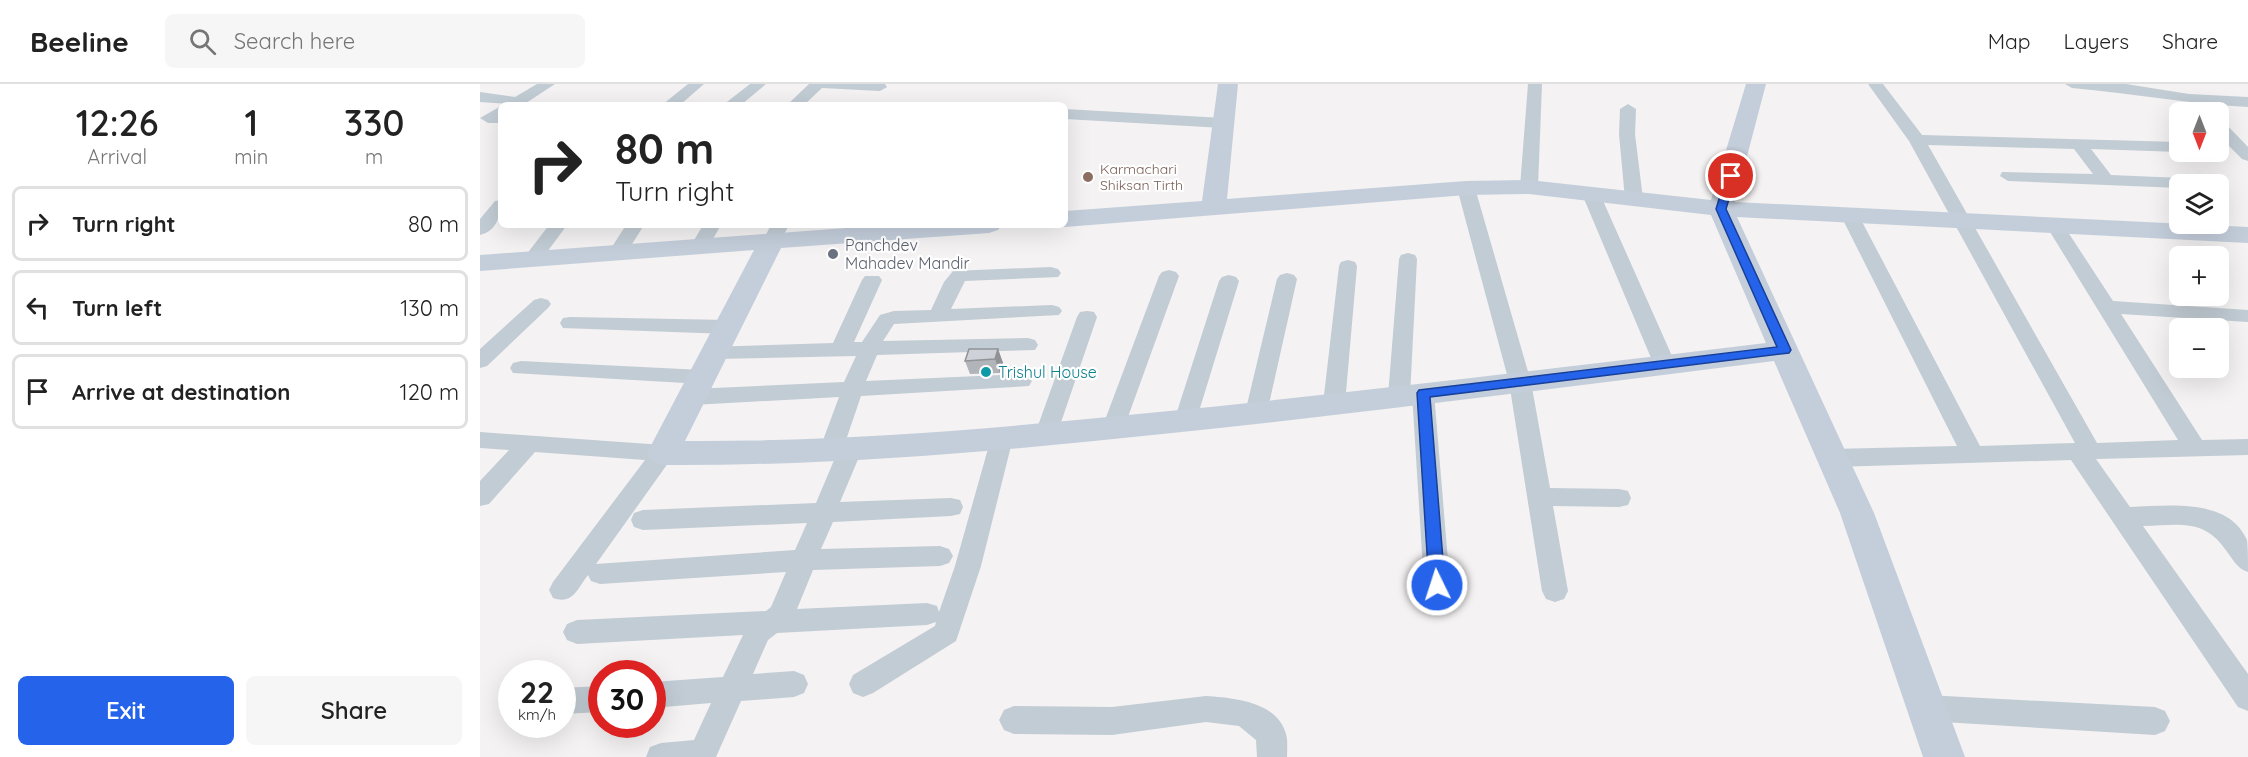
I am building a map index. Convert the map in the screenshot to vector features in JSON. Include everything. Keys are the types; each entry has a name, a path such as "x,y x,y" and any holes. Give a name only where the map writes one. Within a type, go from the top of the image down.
{"street":[{"path":"517,102 548,84"},
{"path":"674,102 697,84"},
{"path":"735,102 759,84"},
{"path":"799,102 820,84 881,86"},
{"path":"1214,207 1228,84"},
{"path":"1529,187 1535,84"},
{"path":"1756,84 1721,209 1857,513 1944,757"},
{"path":"1875,84 1917,141 1964,222 2084,452 2123,517 2248,698"},
{"path":"2072,84 2145,90 2189,99 2248,102"},
{"path":"868,99 881,86"},
{"path":"480,97 504,102"},
{"path":"2189,99 2192,102"},
{"path":"1628,109 1627,134 1634,199"},
{"path":"1068,114 1223,123"},
{"path":"2229,135 2243,152"},
{"path":"1917,141 2008,141 2169,147"},
{"path":"2079,145 2106,180"},
{"path":"2008,176 2169,183"},
{"path":"1068,219 1466,188 1529,187 1721,209 2245,237"},
{"path":"1466,188 1520,382 1555,591"},
{"path":"1591,194 1665,365"},
{"path":"480,230 498,209"},
{"path":"1850,216 1972,454"},
{"path":"2056,227 2195,448"},
{"path":"532,259 556,228"},
{"path":"617,253 633,228"},
{"path":"699,247 710,228"},
{"path":"480,263 699,247 776,233 907,228"},
{"path":"562,590 663,453 776,233"},
{"path":"1408,259 1411,394 1437,585"},
{"path":"1334,404 1348,266"},
{"path":"938,315 954,282 960,275 1051,273"},
{"path":"1113,428 1169,276"},
{"path":"1256,413 1287,279"},
{"path":"840,349 872,280"},
{"path":"1185,421 1229,281"},
{"path":"480,361 541,304"},
{"path":"2106,307 2248,316"},
{"path":"661,757 702,755 758,632 776,621 781,615 824,512 854,388 883,322 889,319 938,315 1052,311"},
{"path":"1046,434 1087,317"},
{"path":"570,322 709,363 854,388 1021,381"},
{"path":"521,368 709,363 840,349 1028,345"},
{"path":"480,440 663,453 750,454 840,451 1185,421 1785,350"},
{"path":"863,684 946,633 968,566 1002,438"},
{"path":"480,497 529,444"},
{"path":"1832,458 2248,447"},
{"path":"1539,497 1619,498"},
{"path":"643,520 951,507"},
{"path":"2123,517 2198,517 2211,520 2223,529 2248,562"},
{"path":"600,573 805,560 940,556"},
{"path":"577,632 927,614"},
{"path":"666,694 794,684"},
{"path":"1926,708 2155,721"},
{"path":"1014,720 1112,721 1206,709 1243,713 1259,722 1271,734 1272,757"}],"building":[{"path":"969,349 998,349 995,359 965,361"}],"place":[{"name":"Karmachari Shiksan Tirth","path":"1088,177"},
{"name":"Panchdev Mahadev Mandir","path":"833,254"},
{"name":"Trishul House","path":"986,372"}],"route":[{"path":"1437,585 1423,393 1785,350 1721,209 1731,176"}]}
